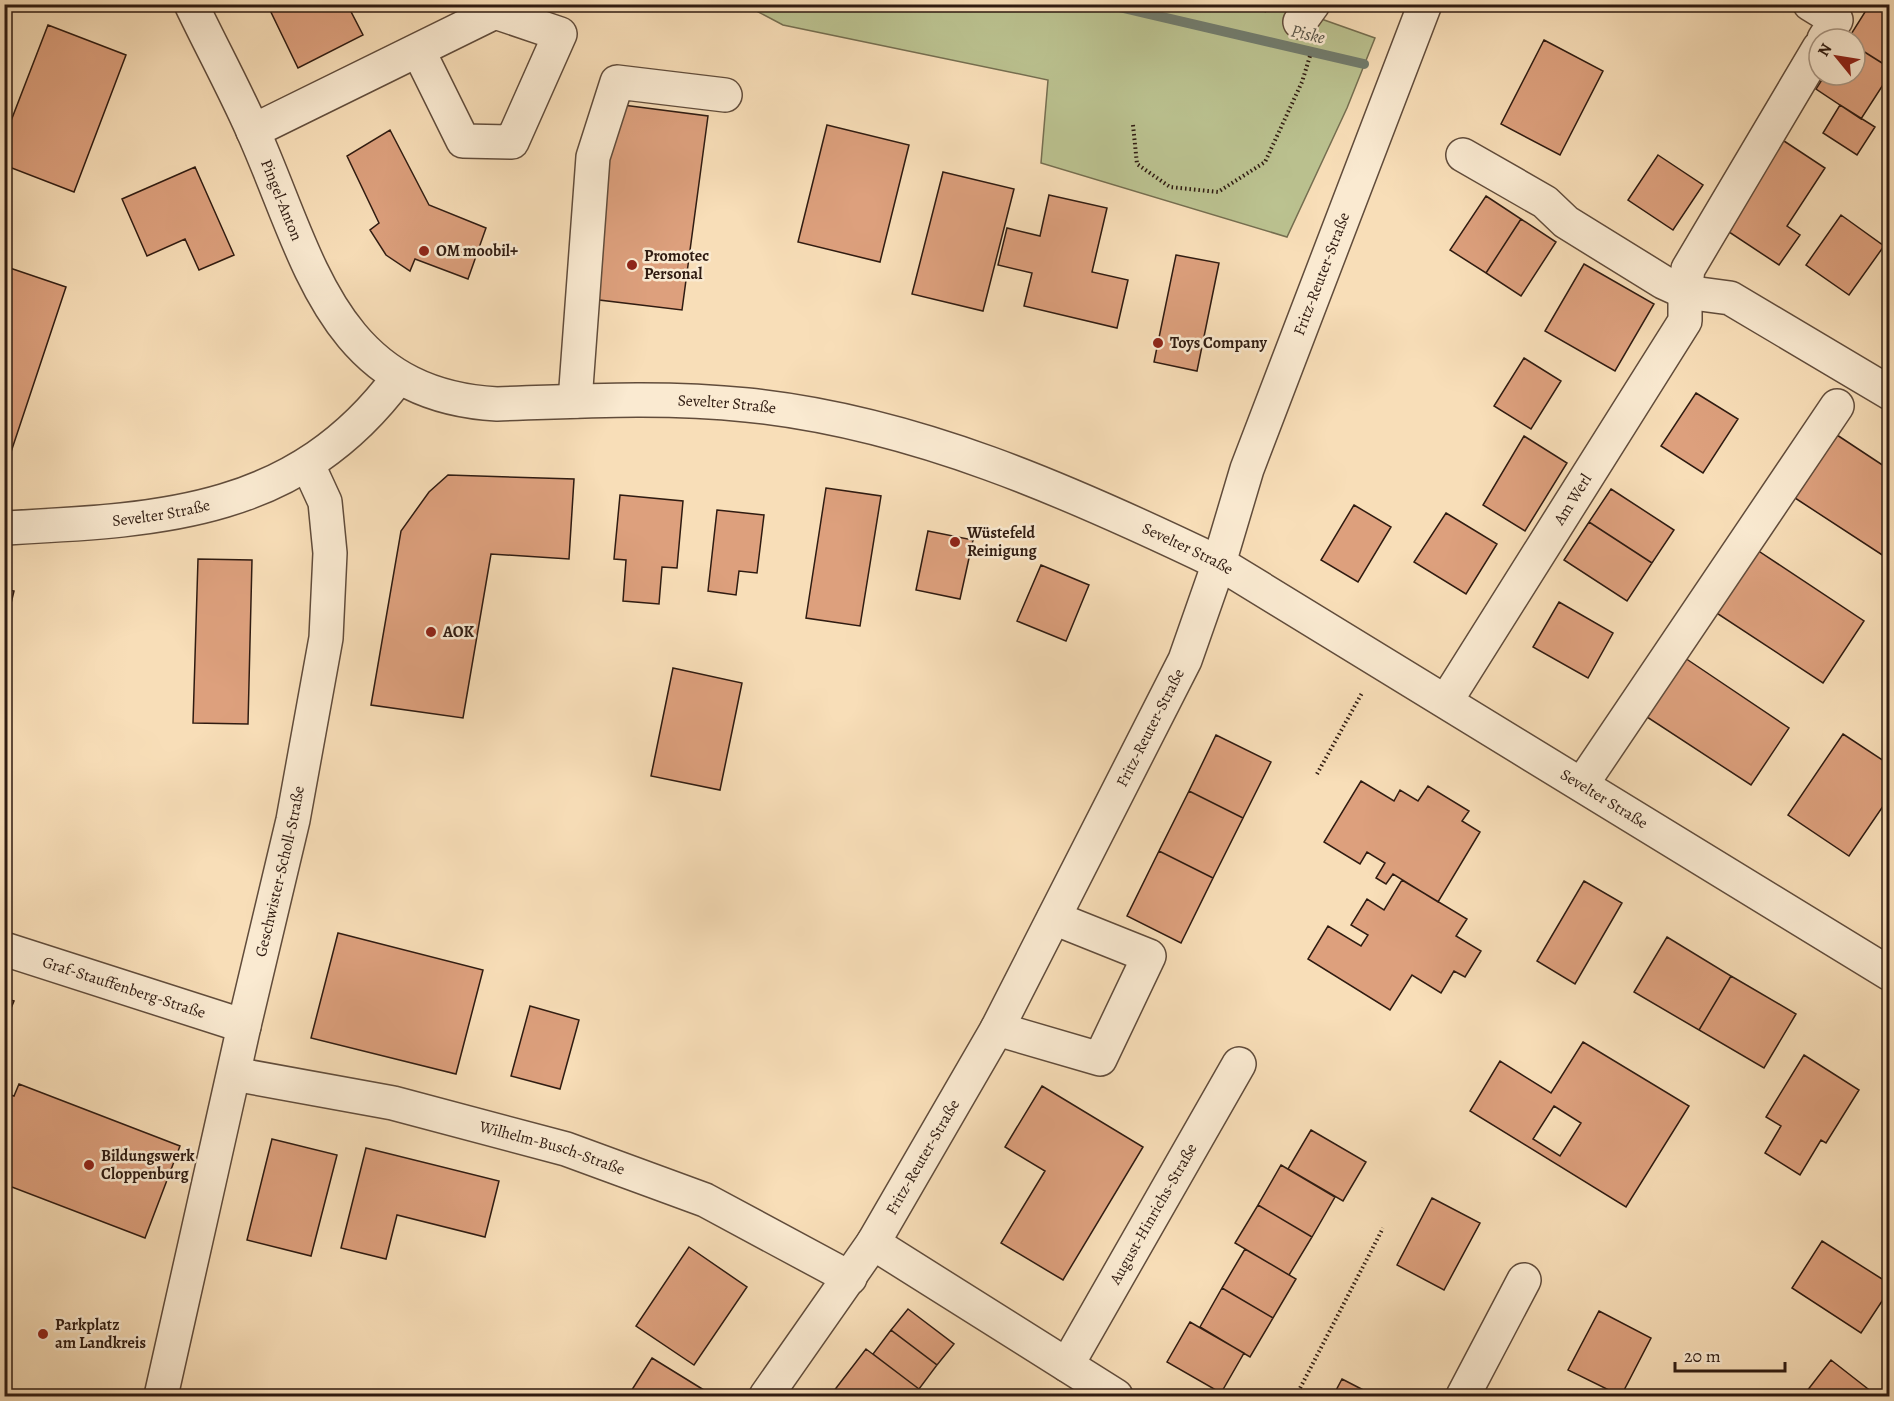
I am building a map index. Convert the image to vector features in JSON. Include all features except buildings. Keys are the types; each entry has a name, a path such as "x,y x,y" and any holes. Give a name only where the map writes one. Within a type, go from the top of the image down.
{"street":[{"name":"Pingel-Anton","path":"190,4 253,130 289,220 326,300 346,331 373,359 398,378"},
{"name":"Fritz-Reuter-Straße","path":"766,1396 873,1243 997,1029 1185,660 1219,563 1247,470 1425,4"},
{"path":"1810,4 1836,20 1832,27"},
{"path":"253,130 495,12 560,34 512,142 463,141 418,50"},
{"name":"Am Werl","path":"1446,701 1685,321 1684,292 1688,268 1807,68"},
{"path":"575,401 593,157 617,82 725,95"},
{"path":"1464,155 1545,201 1566,222 1684,292 1730,298 1890,393"},
{"path":"309,465 380,403 398,378"},
{"name":"Sevelter Straße","path":"398,378 436,395 465,402 497,404 699,400 749,405 822,417 910,438 1012,470 1131,521 1219,563 1887,969"},
{"path":"1582,784 1837,406"},
{"name":"Sevelter Straße","path":"4,528 137,519 212,506 274,483 309,465"},
{"name":"Geschwister-Scholl-Straße","path":"161,1396 293,820 326,638 330,553 325,502 309,465"},
{"path":"997,1029 1100,1059 1149,956 1054,918"},
{"name":"Graf-Stauffenberg-Straße","path":"4,949 244,1026"},
{"name":"August-Hinrichs-Straße","path":"1067,1365 1239,1064"},
{"name":"Wilhelm-Busch-Straße","path":"234,1074 393,1103 566,1149 705,1200 850,1278"},
{"path":"873,1243 1111,1395"},
{"path":"1463,1396 1524,1280"}],"path":[{"path":"1133,125 1137,164 1170,186 1218,192 1265,162 1302,82 1308,26"},
{"path":"1317,774 1381,660"},
{"path":"1296,1396 1383,1228"}],"green space":[{"path":"1279,4 1375,38 1347,108 1287,237 1041,163 1048,80 783,25 745,5"}],"waterway":[{"name":"Piske","path":"1106,4 1364,64"}],"place":[{"name":"OM moobil+","path":"424,251"},
{"name":"Promotec Personal","path":"632,265"},
{"name":"Toys Company","path":"1158,343"},
{"name":"Wüstefeld Reinigung","path":"955,542"},
{"name":"AOK","path":"431,632"},
{"name":"Bildungswerk Cloppenburg","path":"89,1165"},
{"name":"Parkplatz am Landkreis","path":"43,1334"}]}
